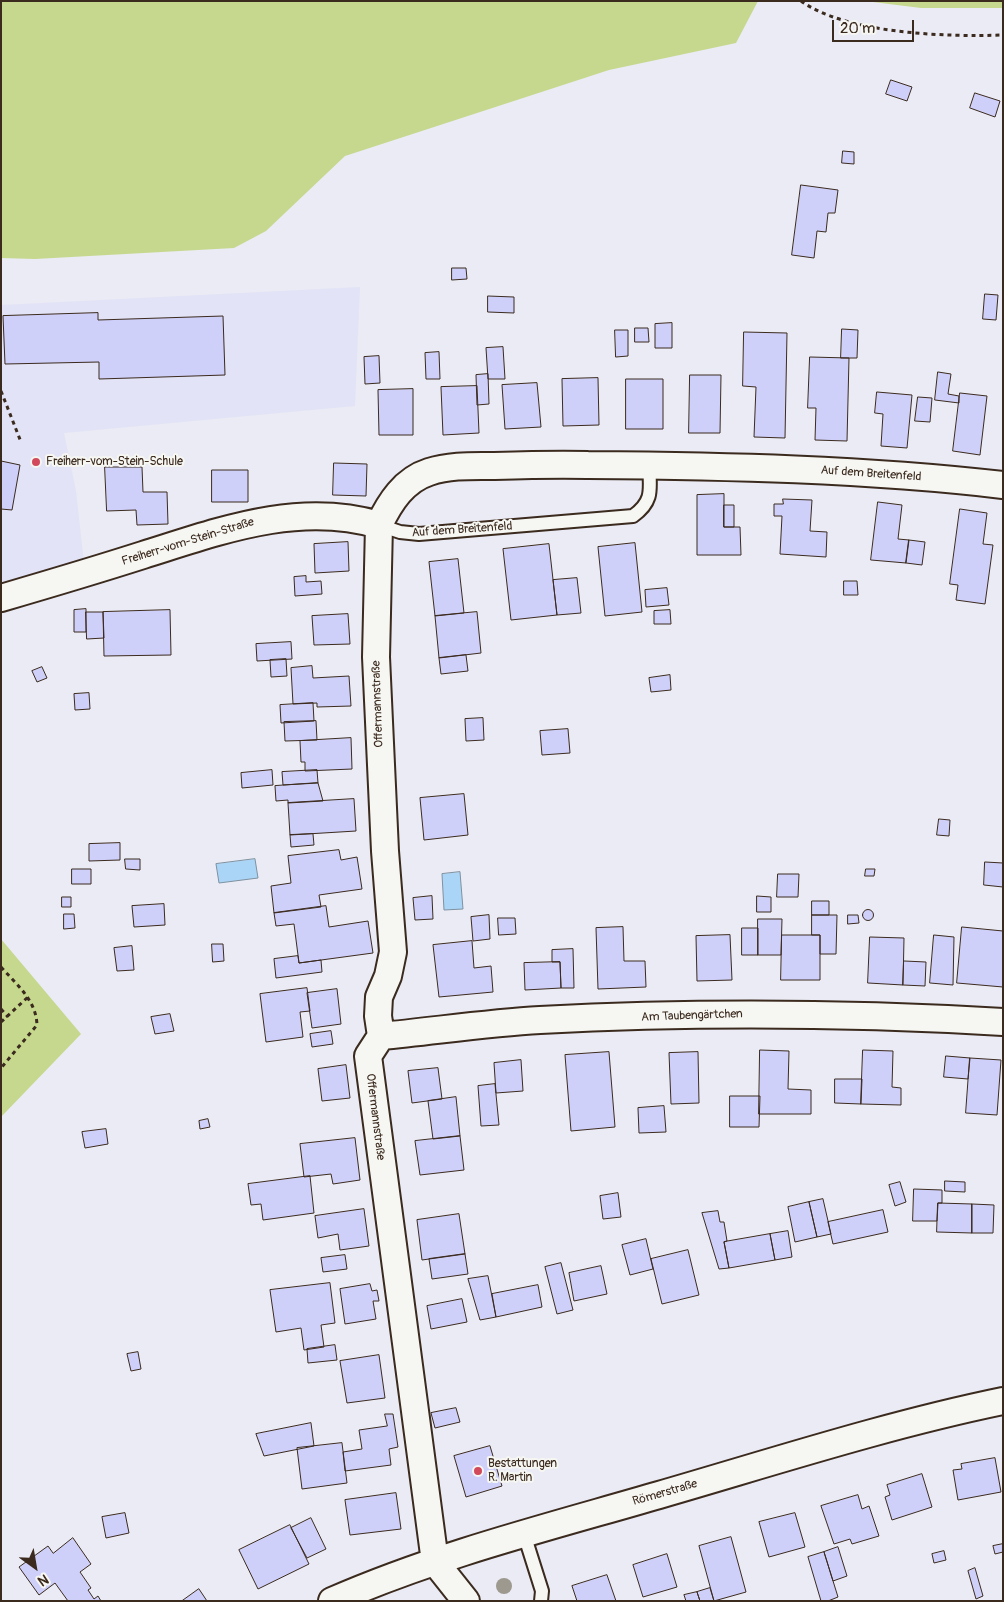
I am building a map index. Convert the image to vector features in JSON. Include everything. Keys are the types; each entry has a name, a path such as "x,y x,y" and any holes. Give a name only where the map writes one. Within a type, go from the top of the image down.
{"street":[{"name":"Auf dem Breitenfeld","path":"379,525 396,494 411,482 429,472 456,466 649,465 775,467 952,479 1003,485"},
{"name":"Freiherr-vom-Stein-Straße","path":"1,598 226,529 268,519 305,515 358,519 379,525"},
{"name":"Offermannstraße","path":"379,525 376,667 392,952 388,976 379,997 378,1016 381,1036 368,1056 369,1076 434,1562"},
{"name":"Am Taubengärtchen","path":"381,1036 539,1020 721,1015 900,1016 1003,1022"},
{"name":"Römerstraße","path":"332,1601 374,1582 524,1534 881,1431 1003,1401"},
{"path":"434,1562 466,1601"}],"lane":[{"name":"Auf dem Breitenfeld","path":"379,525 400,532 419,534 633,516 645,508 650,496 649,465"},
{"path":"524,1534 542,1591 541,1601"}],"path":[{"path":"801,1 833,19 892,30 1003,36"},
{"path":"1,391 21,442"},
{"path":"1,967 28,997 36,1011 37,1025 1,1068"},
{"path":"1,1022 28,997"},
{"path":"1,1009 8,1017"}],"shaded area":[{"path":"360,287 355,406 64,433 76,491 84,563 1,588 1,305"}],"green space":[{"path":"1,1 758,1 736,43 609,70 345,156 266,231 234,248 35,259 1,258"},
{"path":"865,1 1003,1 1003,8 921,8"},
{"path":"1,939 81,1034 1,1117"}],"water":[{"path":"255,859 258,878 219,883 216,864"},
{"path":"460,872 463,909 444,910 442,874"}],"building":[{"path":"891,80 912,87 907,101 886,94"},
{"path":"975,93 1000,101 995,117 970,108"},
{"path":"843,151 854,152 854,164 842,163"},
{"path":"801,185 838,190 835,213 828,213 826,232 817,231 814,258 792,255"},
{"path":"452,268 466,268 467,279 452,280"},
{"path":"985,294 998,295 996,320 983,319"},
{"path":"488,296 514,297 514,313 488,312"},
{"path":"98,313 98,320 223,316 225,375 99,379 99,362 5,364 3,316"},
{"path":"672,323 672,348 655,348 655,324"},
{"path":"635,328 648,328 649,342 635,342"},
{"path":"842,329 858,330 857,358 841,358"},
{"path":"615,330 628,330 628,356 616,357"},
{"path":"744,332 787,333 785,438 754,437 756,387 743,386"},
{"path":"503,347 505,379 488,379 486,348"},
{"path":"439,352 440,379 426,379 425,353"},
{"path":"379,356 380,383 365,384 364,357"},
{"path":"810,357 849,358 847,441 815,440 816,408 808,408"},
{"path":"938,372 951,374 948,394 959,396 959,403 935,400"},
{"path":"488,374 489,404 477,405 476,375"},
{"path":"690,375 721,375 720,433 689,433"},
{"path":"598,378 599,425 563,426 562,379"},
{"path":"626,379 663,379 663,429 626,429"},
{"path":"537,383 541,427 505,429 502,385"},
{"path":"477,386 479,433 443,435 441,387"},
{"path":"413,389 413,435 379,435 378,390"},
{"path":"877,392 912,395 907,448 881,446 883,414 875,413"},
{"path":"960,393 987,396 980,455 953,451"},
{"path":"918,397 932,398 930,422 915,421"},
{"path":"1,461 20,465 12,510 1,509"},
{"path":"334,463 367,464 366,496 333,495"},
{"path":"105,467 142,467 143,492 167,492 168,524 137,525 136,510 107,511"},
{"path":"212,470 248,470 248,502 212,502"},
{"path":"724,494 724,527 740,527 741,555 697,555 697,495"},
{"path":"783,499 812,500 810,531 827,532 826,557 780,554 782,516 774,516 774,504 783,504"},
{"path":"878,502 902,505 898,539 909,540 906,563 871,560"},
{"path":"724,505 734,505 734,527 724,527"},
{"path":"960,509 987,513 983,544 993,545 985,604 956,600 958,585 950,584"},
{"path":"909,540 925,542 922,565 906,563"},
{"path":"348,542 349,571 315,573 314,544"},
{"path":"635,543 642,612 605,616 598,547"},
{"path":"549,544 557,615 511,620 503,549"},
{"path":"458,559 464,613 435,616 429,562"},
{"path":"306,576 306,582 321,581 322,594 295,596 294,577"},
{"path":"577,578 581,613 557,615 553,580"},
{"path":"844,581 857,581 858,595 844,595"},
{"path":"667,588 669,605 646,607 645,590"},
{"path":"86,609 86,632 74,632 74,610"},
{"path":"170,610 171,655 104,656 103,612"},
{"path":"670,610 671,624 654,624 654,611"},
{"path":"86,612 103,612 104,638 87,639"},
{"path":"477,612 481,653 439,658 435,616"},
{"path":"348,614 350,644 314,645 312,616"},
{"path":"291,642 292,659 257,661 256,644"},
{"path":"466,655 468,671 441,674 439,658"},
{"path":"286,659 287,676 271,677 270,660"},
{"path":"312,666 313,678 349,676 351,706 317,707 317,703 293,704 291,668"},
{"path":"42,667 47,678 37,682 32,671"},
{"path":"670,675 671,690 651,692 649,678"},
{"path":"89,693 90,709 75,710 74,694"},
{"path":"313,703 314,721 281,723 280,705"},
{"path":"483,718 484,740 466,741 465,719"},
{"path":"316,721 317,740 285,741 284,722"},
{"path":"568,729 570,753 542,755 540,731"},
{"path":"351,738 352,769 305,771 305,762 301,762 300,741"},
{"path":"272,770 273,785 242,788 241,773"},
{"path":"317,770 318,783 283,785 282,772"},
{"path":"318,783 323,801 288,803 288,800 276,801 275,786"},
{"path":"464,794 468,835 424,840 420,798"},
{"path":"354,799 356,831 290,835 288,803"},
{"path":"939,819 950,820 949,836 937,835"},
{"path":"313,834 314,845 291,847 290,835"},
{"path":"120,843 120,860 89,861 89,844"},
{"path":"339,850 341,860 357,857 362,889 319,895 321,907 274,913 271,886 291,883 288,856"},
{"path":"125,859 140,859 140,870 126,869"},
{"path":"985,862 1003,863 1003,887 984,885"},
{"path":"72,869 91,869 91,884 72,884"},
{"path":"866,869 875,869 874,876 865,876"},
{"path":"778,874 799,874 798,897 777,897"},
{"path":"432,896 433,919 415,920 413,898"},
{"path":"757,896 771,897 771,912 757,912"},
{"path":"62,897 71,897 71,907 62,907"},
{"path":"812,901 829,901 829,915 812,915"},
{"path":"164,904 165,925 134,927 132,906"},
{"path":"326,906 329,927 368,921 373,953 299,963 294,924 276,926 274,913"},
{"path":"868,909 874,915 868,921 862,915"},
{"path":"64,914 74,914 75,928 64,929"},
{"path":"489,915 490,939 473,941 471,917"},
{"path":"812,915 837,915 836,954 820,954 820,935 812,935"},
{"path":"848,915 858,915 859,923 848,924"},
{"path":"498,918 515,918 516,934 499,935"},
{"path":"758,919 782,919 781,955 758,955"},
{"path":"623,927 624,961 645,961 646,987 598,989 596,928"},
{"path":"962,927 1003,931 1003,987 957,983"},
{"path":"742,928 758,928 758,955 742,955"},
{"path":"730,935 732,980 697,981 696,936"},
{"path":"782,935 820,935 820,980 781,980"},
{"path":"934,935 954,937 953,985 930,983"},
{"path":"870,937 904,938 903,985 868,983"},
{"path":"472,941 474,968 491,966 493,992 439,997 433,945"},
{"path":"212,944 223,944 224,961 213,962"},
{"path":"132,946 134,970 117,971 114,948"},
{"path":"573,949 574,988 561,988 560,962 552,962 552,950"},
{"path":"298,956 299,963 321,960 322,972 276,978 274,959"},
{"path":"904,961 926,962 925,986 903,985"},
{"path":"560,962 561,988 525,990 524,963"},
{"path":"307,988 310,1011 300,1012 303,1037 266,1042 260,994"},
{"path":"337,989 341,1024 312,1028 307,993"},
{"path":"170,1014 174,1031 155,1034 151,1017"},
{"path":"331,1031 333,1044 312,1047 310,1034"},
{"path":"760,1050 789,1051 788,1089 811,1090 811,1114 759,1114"},
{"path":"863,1050 893,1051 892,1087 901,1088 901,1105 861,1104"},
{"path":"609,1052 615,1127 571,1131 565,1055"},
{"path":"698,1052 699,1103 671,1104 669,1053"},
{"path":"946,1056 970,1058 968,1079 944,1077"},
{"path":"970,1058 1001,1060 997,1115 966,1113"},
{"path":"521,1060 523,1091 496,1093 494,1063"},
{"path":"346,1065 350,1098 322,1101 318,1069"},
{"path":"438,1068 442,1099 412,1103 408,1071"},
{"path":"835,1079 862,1079 861,1104 835,1103"},
{"path":"495,1084 499,1125 481,1126 478,1086"},
{"path":"730,1096 760,1096 759,1127 730,1127"},
{"path":"456,1097 460,1136 433,1139 428,1101"},
{"path":"664,1106 666,1132 639,1133 638,1108"},
{"path":"208,1119 210,1127 200,1129 199,1121"},
{"path":"106,1129 108,1144 85,1148 82,1132"},
{"path":"460,1136 464,1170 420,1175 415,1141"},
{"path":"355,1138 360,1180 333,1184 331,1174 304,1177 300,1144"},
{"path":"310,1176 314,1213 263,1220 261,1204 251,1205 248,1184"},
{"path":"945,1181 965,1182 965,1192 945,1191"},
{"path":"900,1182 906,1202 895,1206 889,1185"},
{"path":"914,1189 942,1190 942,1203 938,1203 937,1221 913,1221"},
{"path":"618,1193 621,1217 603,1219 600,1196"},
{"path":"823,1199 831,1234 817,1237 809,1202"},
{"path":"809,1202 817,1237 795,1242 788,1207"},
{"path":"938,1203 972,1204 972,1233 937,1232"},
{"path":"972,1204 994,1205 993,1233 972,1233"},
{"path":"364,1209 369,1246 340,1250 338,1234 318,1238 315,1216"},
{"path":"883,1210 888,1232 833,1244 828,1222"},
{"path":"718,1211 720,1222 724,1222 727,1241 724,1242 729,1268 719,1269 702,1213"},
{"path":"459,1214 465,1254 422,1260 417,1220"},
{"path":"788,1231 792,1257 775,1260 770,1234"},
{"path":"770,1234 775,1260 729,1268 724,1242"},
{"path":"646,1239 653,1269 630,1275 622,1245"},
{"path":"688,1250 699,1295 662,1304 651,1259"},
{"path":"465,1254 468,1274 432,1279 429,1259"},
{"path":"345,1255 347,1269 323,1272 321,1258"},
{"path":"561,1263 573,1310 557,1314 545,1267"},
{"path":"601,1266 607,1294 574,1301 569,1273"},
{"path":"488,1276 496,1317 480,1320 468,1279"},
{"path":"330,1283 335,1323 321,1325 324,1347 304,1350 301,1328 276,1332 270,1290"},
{"path":"370,1284 372,1291 377,1290 379,1301 373,1301 376,1319 345,1324 340,1289"},
{"path":"538,1285 542,1307 496,1317 492,1294"},
{"path":"462,1299 467,1322 431,1329 427,1306"},
{"path":"335,1345 337,1360 308,1363 307,1349"},
{"path":"138,1352 141,1369 131,1371 127,1354"},
{"path":"379,1355 385,1398 347,1403 340,1361"},
{"path":"456,1408 460,1422 435,1428 431,1413"},
{"path":"385,1414 393,1414 398,1447 389,1449 391,1465 345,1471 343,1452 362,1449 359,1430 387,1426"},
{"path":"311,1423 314,1446 264,1456 256,1434"},
{"path":"342,1443 347,1483 302,1489 297,1448"},
{"name":"Bestattungen R. Martin","path":"490,1446 502,1486 466,1497 454,1456"},
{"path":"995,1458 1001,1492 958,1500 953,1470 962,1469 961,1464"},
{"path":"922,1474 932,1507 892,1520 885,1497 890,1495 887,1485"},
{"path":"396,1493 401,1529 350,1535 345,1500"},
{"path":"858,1495 862,1509 869,1506 879,1536 852,1544 850,1539 834,1544 821,1506"},
{"path":"125,1513 129,1533 106,1538 102,1517"},
{"path":"795,1513 805,1547 769,1557 759,1522"},
{"path":"311,1518 326,1549 307,1558 291,1528"},
{"path":"290,1525 309,1564 258,1589 239,1550"},
{"path":"731,1537 746,1592 714,1601 699,1546"},
{"path":"73,1538 91,1564 80,1572 91,1588 88,1590 94,1599 98,1596 101,1601 68,1601 55,1583 39,1595 19,1567 48,1546 53,1553"},
{"path":"1003,1544 1003,1552 995,1554 993,1546"},
{"path":"838,1547 847,1576 833,1581 824,1552"},
{"path":"944,1551 946,1560 934,1563 932,1554"},
{"path":"824,1552 838,1597 828,1601 821,1601 808,1557"},
{"path":"667,1554 677,1587 643,1597 633,1565"},
{"path":"975,1568 983,1596 976,1599 968,1571"},
{"path":"607,1575 616,1601 577,1601 572,1586"},
{"path":"710,1588 714,1601 700,1601 697,1592"},
{"path":"199,1589 207,1601 182,1601"},
{"path":"697,1592 700,1601 686,1601 684,1595"}],"place":[{"name":"Freiherr-vom-Stein-Schule","path":"36,462"},
{"name":"Bestattungen R. Martin","path":"478,1471"}]}
